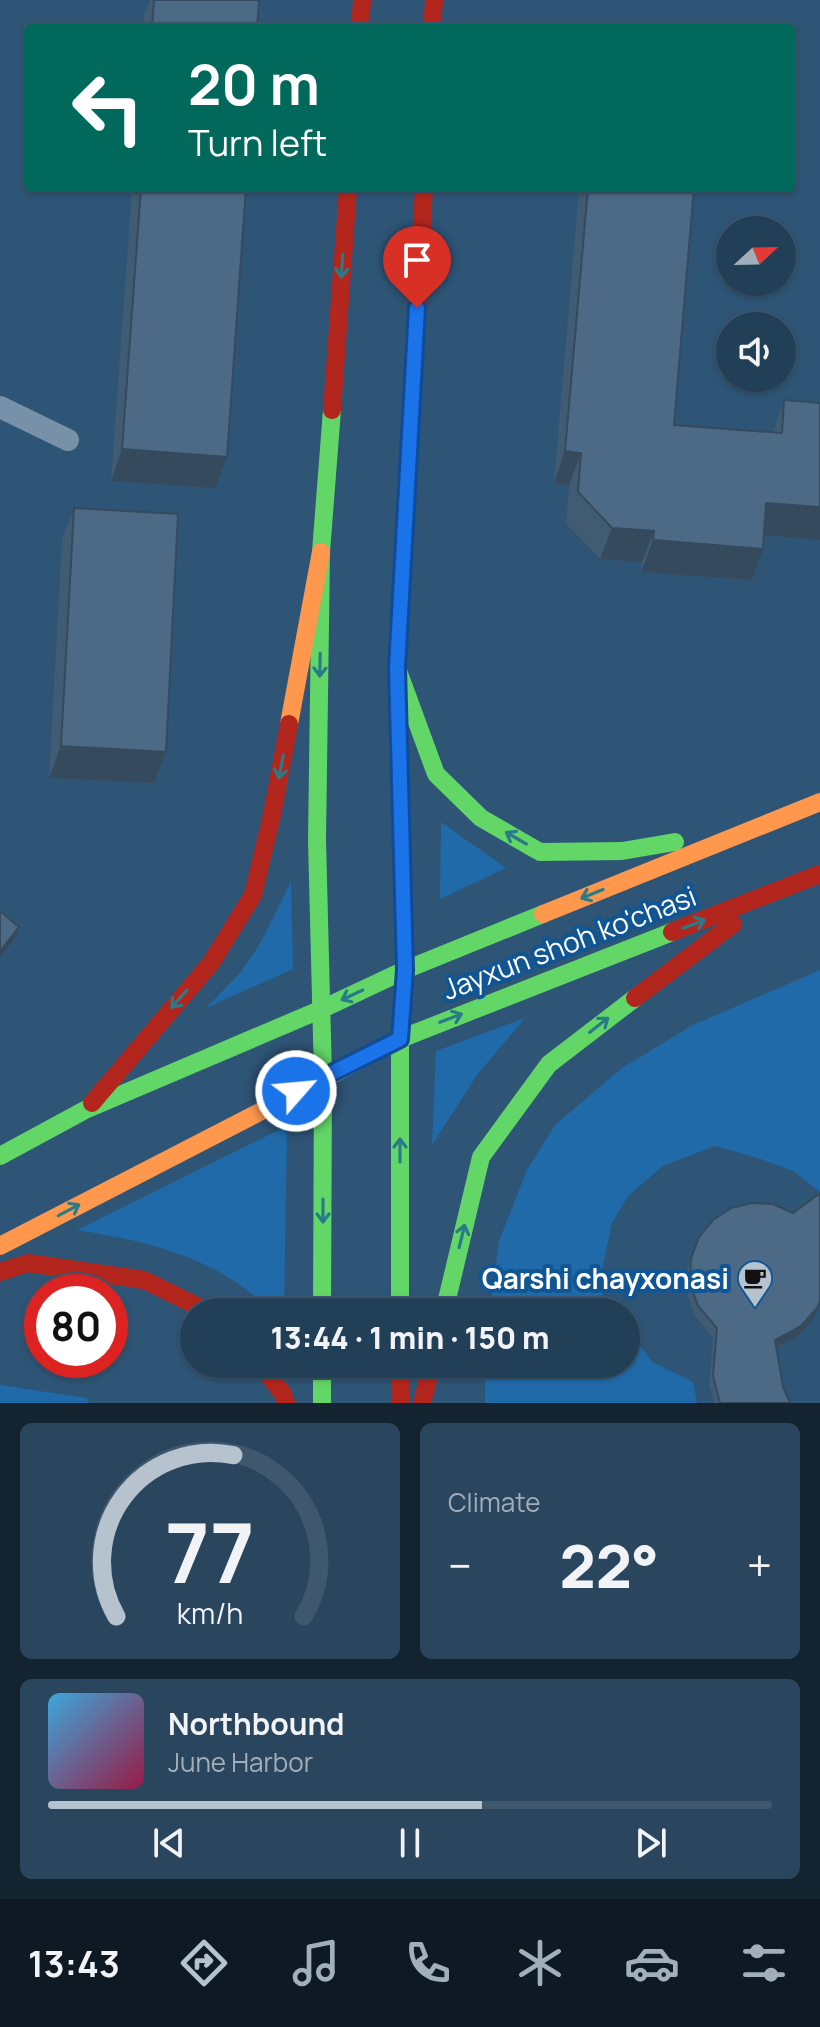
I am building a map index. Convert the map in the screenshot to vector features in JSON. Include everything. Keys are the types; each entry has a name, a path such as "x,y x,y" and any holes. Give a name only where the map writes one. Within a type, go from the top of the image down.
{"main road":[{"path":"360,24 362,0"},
{"path":"432,24 434,0"},
{"path":"322,1298 323,1077 317,840 321,552 348,192"},
{"path":"400,1298 400,1039 405,970 397,668 424,192"},
{"path":"85,1110 211,963 253,895 272,815 321,552"},
{"path":"397,668 436,774 481,818 540,852 622,851 756,828"},
{"name":"Jayxun shoh ko'chasi","path":"5,1148 405,970 820,802"},
{"name":"Jayxun shoh ko'chasi","path":"0,1246 400,1039 820,874"},
{"path":"447,1298 481,1157 549,1064 777,891"},
{"path":"0,1272 28,1263 144,1280 181,1298"},
{"path":"271,1378 286,1403"},
{"path":"322,1378 322,1403"},
{"path":"400,1378 400,1403"},
{"path":"422,1403 428,1378"}],"lane":[{"path":"0,407 68,440"}],"shaded area":[{"path":"441,822 506,868 440,899"},
{"path":"291,882 293,969 206,1008 241,972 261,942"},
{"path":"820,970 820,1192 793,1171 715,1146 663,1166 628,1196 612,1223 602,1270 603,1298 492,1298 499,1241 527,1170 555,1125 622,1068 691,1026"},
{"path":"525,1018 477,1075 432,1145 436,1051"},
{"path":"287,1126 284,1298 256,1298 229,1278 182,1255 130,1240 77,1230"},
{"path":"640,1344 652,1362 693,1382 697,1403 485,1403 485,1378 640,1378"},
{"path":"0,1385 86,1398 90,1403 0,1403"}],"building":[{"path":"154,0 259,0 257,24 152,24"},
{"path":"141,192 246,192 227,457 122,449"},
{"path":"588,192 694,192 674,425 782,433 784,400 820,403 820,507 766,503 763,549 653,540 654,531 612,528 578,492 581,453 565,451"},
{"path":"74,508 178,514 166,752 61,746"},
{"path":"0,911 19,927 0,951"},
{"name":"Qarshi chayxonasi","path":"820,1194 820,1301 801,1326 775,1340 783,1387 790,1403 720,1403 713,1376 717,1328 698,1306 690,1283 691,1259 699,1237 713,1220 731,1208 752,1203 773,1204 793,1213"}],"traffic: fast":[{"path":"323,1077 317,840 321,552 332,410"},
{"path":"397,668 436,774 481,818 540,852 622,851 675,842"},
{"path":"0,1156 85,1110 322,1009 405,970 543,914"},
{"path":"335,1073 400,1039 672,932"},
{"path":"447,1298 481,1157 549,1064 635,998"},
{"path":"400,1039 400,1298"},
{"path":"322,1298 323,1077"},
{"path":"322,1378 322,1403"}],"traffic: slow":[{"path":"289,724 321,552"},
{"path":"398,716 405,970 400,1039"},
{"path":"543,914 820,802"},
{"path":"0,1246 335,1073"}],"traffic: jam":[{"path":"360,24 362,0"},
{"path":"432,24 434,0"},
{"path":"332,410 348,192"},
{"path":"398,716 397,668 424,192"},
{"path":"92,1103 211,963 253,895 289,724"},
{"path":"672,932 820,874"},
{"path":"635,998 733,924"},
{"path":"0,1272 28,1263 144,1280 181,1298"},
{"path":"271,1378 286,1403"},
{"path":"400,1378 400,1403"},
{"path":"422,1403 428,1378"}],"place":[{"name":"Qarshi chayxonasi","path":"755,1309"}],"route":[{"path":"296,1091 400,1039 405,970 397,668 417,308"}]}
